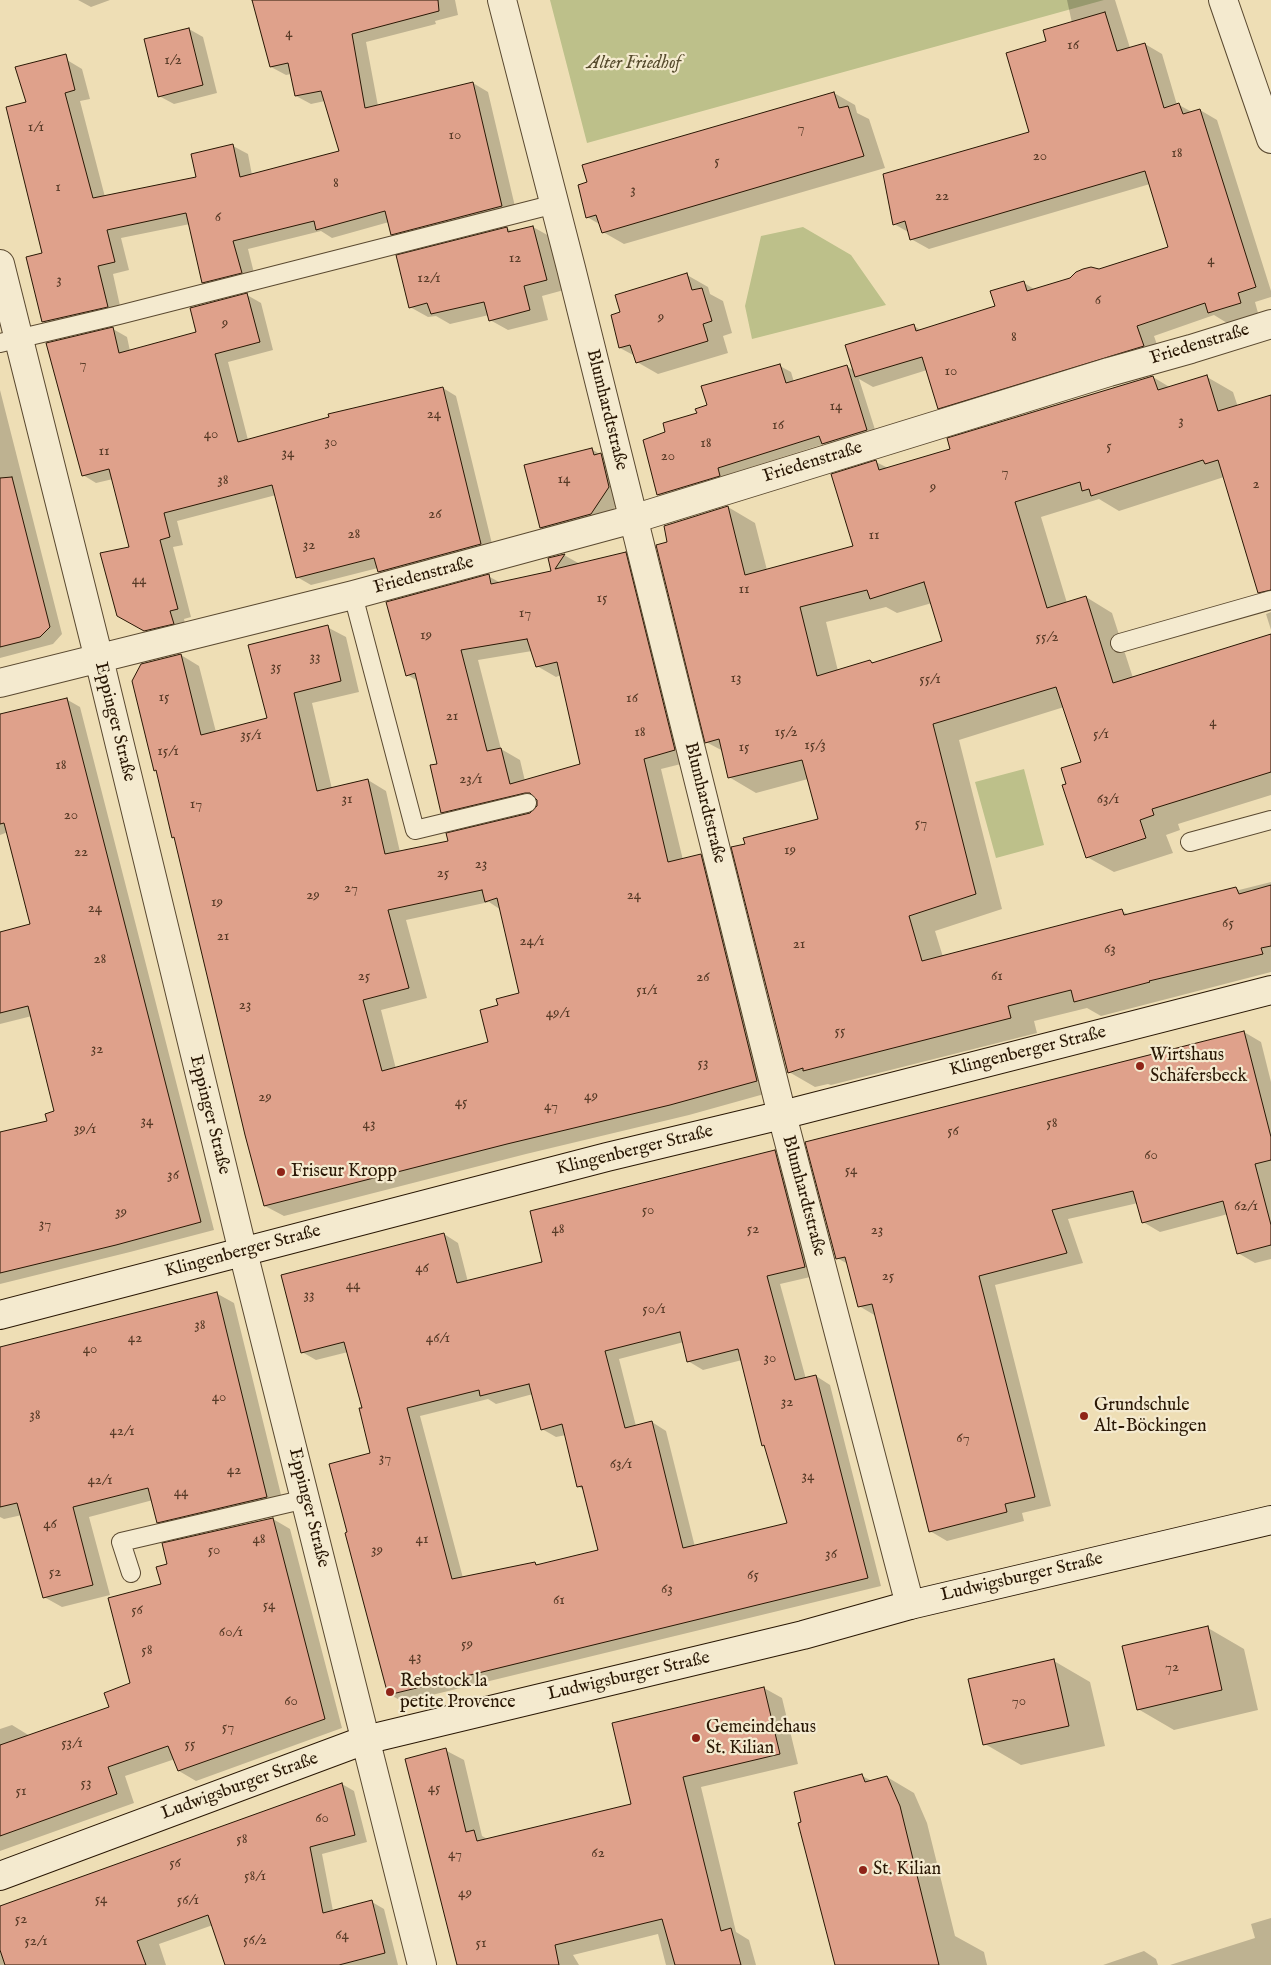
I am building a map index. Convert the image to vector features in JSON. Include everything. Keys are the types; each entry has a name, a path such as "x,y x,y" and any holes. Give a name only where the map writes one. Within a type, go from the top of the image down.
{"street":[{"name":"Blumhardtstraße","path":"502,0 555,204 782,1115 910,1605"},
{"path":"1223,0 1271,139"},
{"name":"Eppinger Straße","path":"0,264 9,341 99,659 243,1252 422,1965"},
{"name":"Friedenstraße","path":"0,683 353,595 634,519 1271,324"},
{"name":"Klingenberger Straße","path":"0,1314 601,1158 782,1115 1271,990"},
{"name":"Ludwigsburger Straße","path":"0,1876 365,1740 803,1635 910,1605 1271,1520"}],"lane":[{"path":"9,341 119,315 555,204"},
{"name":"Friedenstraße","path":"353,595 415,830 527,803"},
{"path":"1120,643 1271,600"},
{"path":"1190,842 1271,820"},
{"path":"131,1572 120,1542 306,1500"}],"green space":[{"name":"Alter Friedhof","path":"550,0 1104,0 587,143"},
{"path":"803,227 851,255 886,305 752,339 745,306 761,236"},
{"path":"1024,769 1044,845 996,858 975,782"}],"building":[{"path":"252,0 438,0 439,11 352,34 365,108 473,82 502,206 391,235 385,211 316,230 314,221 233,241 242,273 202,283 186,213 107,230 115,262 98,266 108,307 42,322 26,257 42,253 6,107 26,102 15,67 66,54 75,90 65,93 93,198 196,177 191,154 233,144 240,177 339,151 321,91 295,96 288,63 270,67"},
{"path":"1105,12 1117,51 1145,43 1164,108 1179,103 1183,114 1200,109 1256,287 1238,293 1241,303 1208,313 1205,303 1137,326 1144,346 938,409 922,357 855,377 845,345 914,324 916,331 995,306 990,291 1024,281 1027,291 1070,278 1076,272 1083,269 1091,267 1099,269 1168,247 1145,171 910,240 905,221 893,225 883,174 1029,132 1006,53 1046,41 1043,30"},
{"path":"189,28 203,85 158,97 144,39"},
{"path":"834,92 839,108 848,106 864,156 602,233 596,215 586,218 578,185 587,182 582,165"},
{"path":"533,226 547,280 524,286 530,310 489,321 484,302 431,314 427,303 409,308 396,255 507,227 508,232"},
{"path":"687,273 692,290 702,288 712,321 703,324 708,341 636,363 630,345 619,348 611,315 620,312 615,295"},
{"path":"247,293 260,342 215,354 238,442 329,417 328,414 443,387 481,544 378,572 374,558 296,578 272,485 164,513 170,537 160,540 178,609 170,611 174,624 144,631 117,616 100,553 129,547 109,469 82,476 46,343 113,327 119,353 196,332 190,308"},
{"path":"780,364 786,383 847,365 867,430 822,444 819,436 718,468 720,476 657,495 643,440 665,432 663,423 697,413 695,409 707,405 701,386"},
{"path":"1207,375 1218,411 1271,395 1271,590 1258,593 1218,460 1205,464 1203,460 1091,496 1089,489 1082,491 1080,482 1015,502 1047,608 1086,596 1113,683 1271,634 1271,772 1152,809 1154,815 1140,820 1146,838 1086,858 1062,785 1066,784 1061,768 1081,762 1056,687 933,724 976,894 909,916 922,961 1122,909 1124,915 1236,887 1239,894 1271,885 1271,946 1261,948 1263,954 1149,981 1074,1002 1071,990 1008,1006 1011,1018 803,1071 803,1068 788,1073 731,847 745,844 743,838 818,819 802,760 728,778 719,739 705,743 656,545 667,542 664,526 728,506 745,575 853,546 831,474 876,460 879,470 950,449 947,438 1153,376 1158,390","holes":["924,582 942,641 872,663 870,660 817,676 800,607 867,590 870,599"]},
{"path":"592,448 594,455 601,453 609,487 591,514 540,528 524,465"},
{"path":"12,477 50,627 40,637 0,647 0,478"},
{"path":"626,552 675,750 644,759 668,862 701,854 757,1081 670,1105 507,1144 264,1206 245,1135 174,837 172,838 132,681 141,664 181,654 201,735 267,718 248,645 328,625 341,681 294,693 317,791 368,779 385,854 448,841 446,833 530,813 537,806 537,800 530,793 525,793 441,813 430,765 437,764 415,673 406,676 386,602 489,574 491,584 551,571 548,558 565,554 555,569","holes":["527,639 536,667 557,662 580,764 510,784 501,748 487,751 461,650","482,890 485,902 497,898 519,993 496,999 498,1005 480,1010 488,1042 382,1071 363,1000 409,988 388,910"]},
{"path":"67,698 201,1222 0,1273 0,1132 47,1121 45,1114 54,1111 28,1006 0,1013 0,932 30,924 4,823 0,824 0,714"},
{"path":"1244,1031 1271,1137 1271,1160 1255,1164 1271,1225 1271,1245 1237,1254 1223,1201 1142,1223 1133,1191 1052,1210 1067,1253 979,1276 1035,1497 1005,1504 1007,1512 929,1532 872,1304 858,1307 845,1257 836,1259 805,1142"},
{"path":"775,1150 805,1267 767,1276 795,1380 816,1375 868,1578 388,1695 345,1533 347,1532 329,1464 370,1453 359,1408 362,1408 344,1342 301,1353 281,1275 444,1233 457,1283 542,1262 530,1211","holes":["680,1332 687,1362 738,1349 762,1446 764,1445 787,1523 683,1548 652,1421 625,1428 605,1351","529,1384 541,1430 562,1424 577,1487 582,1486 598,1550 536,1565 535,1562 452,1579 407,1408 479,1390 480,1396"]},
{"path":"217,1292 267,1497 157,1523 148,1488 73,1507 93,1585 43,1598 17,1503 0,1507 0,1347"},
{"path":"273,1518 325,1719 178,1771 168,1746 108,1767 117,1794 0,1836 0,1745 109,1707 104,1693 130,1683 108,1598 161,1584 156,1567 167,1564 162,1543"},
{"path":"1208,1626 1222,1690 1137,1710 1122,1646"},
{"path":"1054,1659 1069,1726 983,1745 968,1679"},
{"path":"764,1687 780,1754 683,1777 721,1931 731,1928 741,1965 675,1965 662,1919 555,1945 559,1965 457,1965 405,1759 446,1748 466,1832 474,1830 477,1841 631,1804 612,1723"},
{"name":"St. Kilian","path":"862,1774 865,1782 887,1776 900,1806 939,1965 835,1965 798,1823 801,1822 794,1792"},
{"path":"342,1783 355,1835 310,1847 323,1913 372,1900 385,1953 339,1965 225,1965 208,1915 137,1941 146,1965 5,1965 0,1950 0,1906"}],"place":[{"name":"Wirtshaus Schäfersbeck","path":"1140,1066"},
{"name":"Friseur Kropp","path":"281,1172"},
{"name":"Grundschule Alt-Böckingen","path":"1084,1416"},
{"name":"Rebstock la petite Provence","path":"390,1692"},
{"name":"Gemeindehaus St. Kilian","path":"696,1738"},
{"name":"St. Kilian","path":"863,1870"}]}
